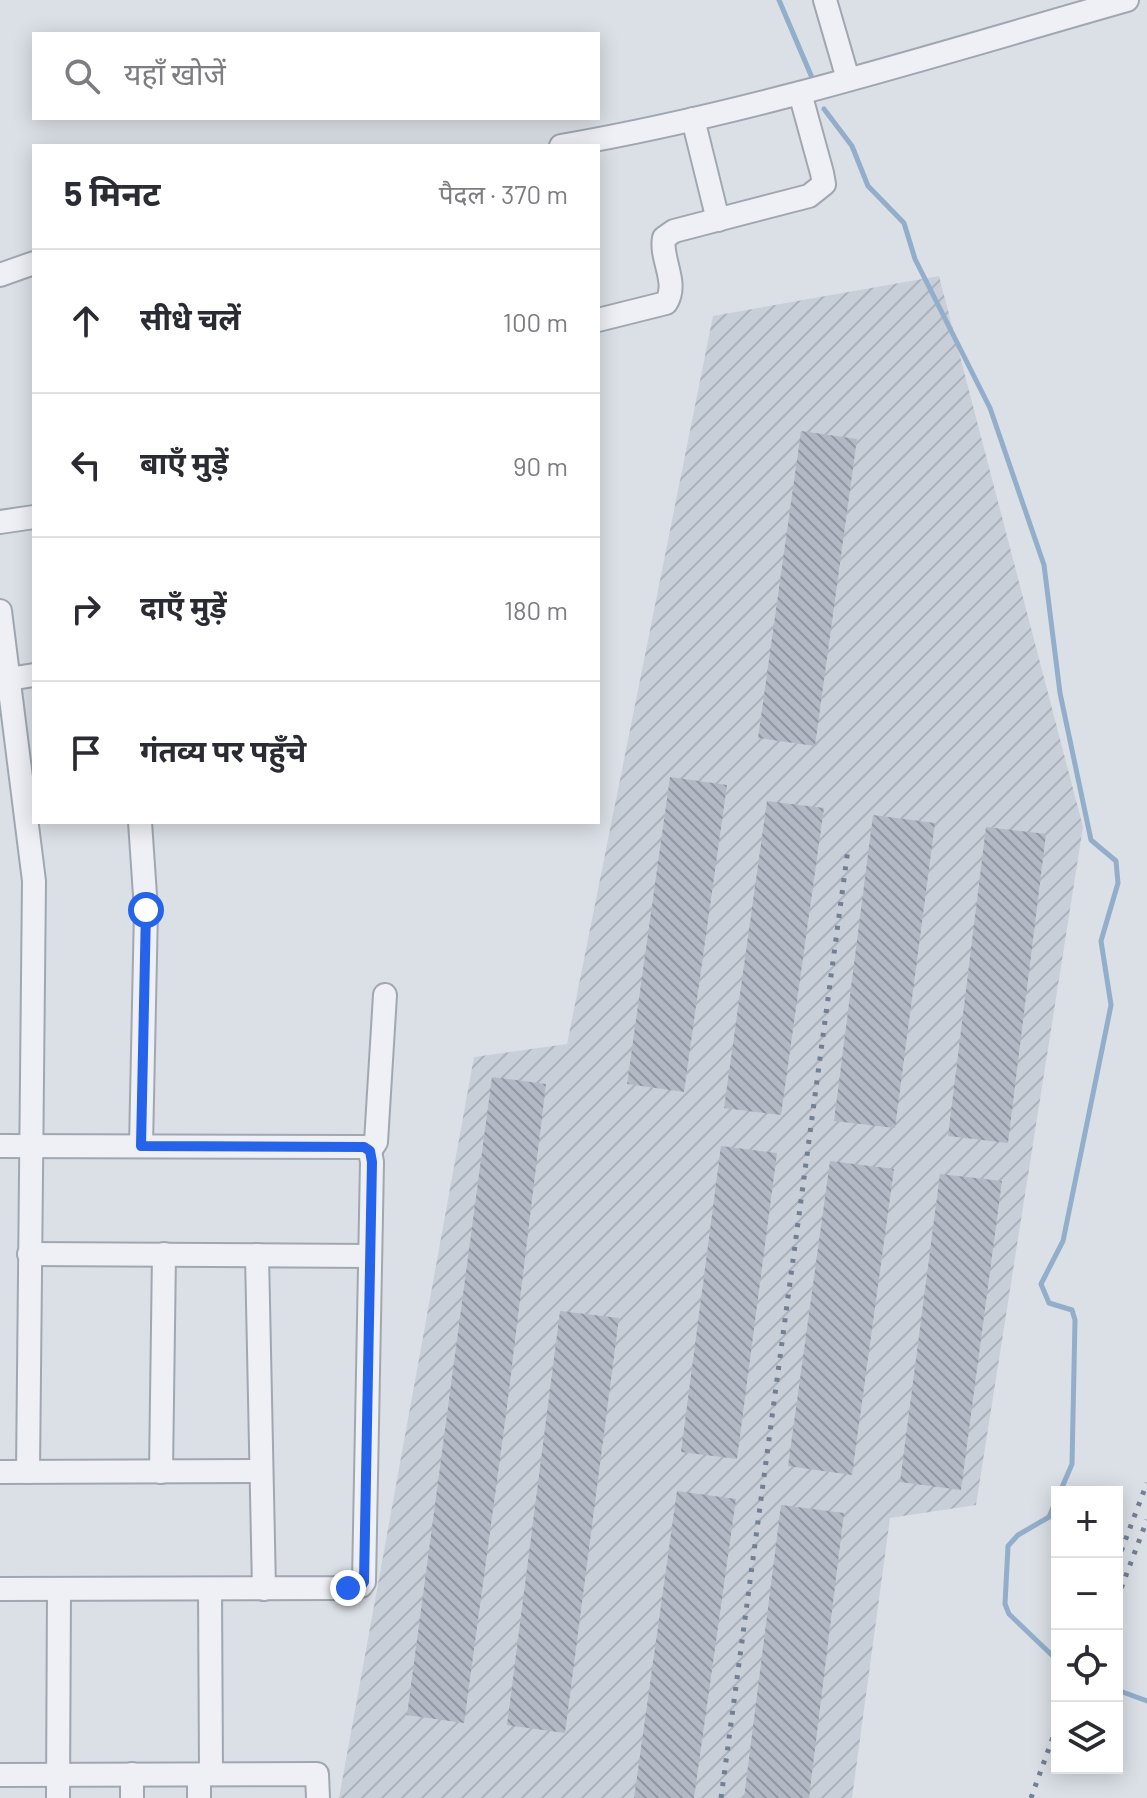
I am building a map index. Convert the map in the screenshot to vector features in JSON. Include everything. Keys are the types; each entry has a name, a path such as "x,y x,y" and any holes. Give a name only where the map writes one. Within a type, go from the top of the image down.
{"street":[{"path":"825,0 848,79"},
{"path":"571,144 800,93 1073,7 1127,0"},
{"path":"600,320 666,303 671,286 662,247 664,238 674,231 809,196 824,184 800,93"},
{"path":"693,119 718,220"},
{"path":"0,275 32,264"},
{"path":"0,522 32,517"},
{"path":"0,611 34,881 28,1472"},
{"path":"9,679 32,675"},
{"path":"140,824 146,910 141,1146"},
{"path":"0,1589 348,1588 361,1586 364,1582 370,1151 376,1142 385,995"},
{"path":"0,1146 364,1147 370,1151"},
{"path":"29,1254 370,1256"},
{"path":"161,1472 164,1254"},
{"path":"257,1255 264,1589"},
{"path":"0,1472 261,1471"},
{"path":"58,1798 59,1589"},
{"path":"199,1798 205,1774 210,1589"},
{"path":"132,1774 132,1798"},
{"path":"0,1775 317,1774 318,1798"}],"shaded area":[{"path":"939,276 1083,827 976,1505 890,1518 852,1798 339,1798 474,1057 567,1044 713,316"}],"building":[{"path":"801,431 857,439 815,746 758,738"},
{"path":"670,777 727,785 684,1092 627,1084"},
{"path":"767,801 824,808 781,1115 724,1108"},
{"path":"873,815 935,823 895,1128 834,1121"},
{"path":"986,827 1046,834 1008,1143 948,1136"},
{"path":"492,1077 546,1084 507,1407 464,1723 407,1715"},
{"path":"721,1146 777,1153 737,1459 681,1452"},
{"path":"830,1161 894,1169 852,1475 788,1466"},
{"path":"940,1174 1002,1181 961,1490 900,1482"},
{"path":"560,1311 619,1318 565,1733 507,1725"},
{"path":"677,1491 736,1499 694,1798 634,1798"},
{"path":"781,1505 844,1513 809,1798 744,1798"}],"waterway":[{"path":"779,0 813,80"},
{"path":"824,109 852,146 868,186 904,223 915,259 990,408 1044,565 1060,693 1091,840 1116,861 1118,883 1101,941 1111,1005 1063,1241 1041,1284 1049,1303 1072,1310 1075,1320 1072,1464 1063,1486"},
{"path":"1051,1512 1049,1517 1018,1535 1008,1546 1005,1604 1009,1614 1051,1654"},
{"path":"1123,1692 1147,1701"}],"railway":[{"path":"721,1798 848,849"},
{"path":"1119,1558 1147,1483"},
{"path":"1123,1583 1147,1520"},
{"path":"1031,1798 1051,1743"}],"route":[{"path":"146,910 141,1146 364,1147 370,1151 364,1582 361,1586 348,1588"}]}
